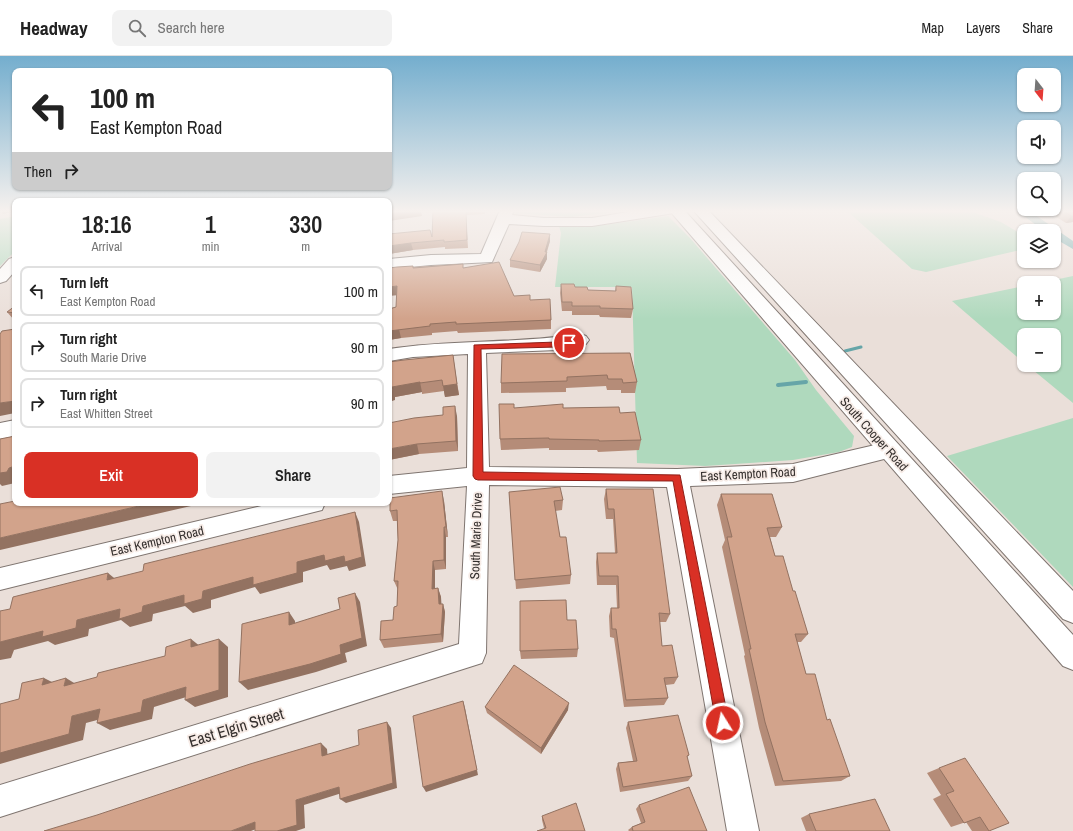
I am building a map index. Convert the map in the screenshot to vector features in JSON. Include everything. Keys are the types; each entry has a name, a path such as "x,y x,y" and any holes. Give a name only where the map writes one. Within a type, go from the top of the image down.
{"main road":[{"name":"South Cooper Road","path":"708,246 1073,656"},
{"name":"South Cooper Road","path":"734,246 1073,610"},
{"path":"888,450 916,443"}],"street":[{"path":"392,264 431,260 487,259 492,246"},
{"path":"0,278 12,265"},
{"path":"392,354 402,352 477,347 557,345 580,340"},
{"name":"South Marie Drive","path":"472,653 478,476 477,347"},
{"path":"0,431 12,429"},
{"name":"East Kempton Road","path":"392,484 478,476 677,478 793,473 888,450"},
{"path":"677,478 742,831"},
{"name":"East Kempton Road","path":"0,579 302,506"},
{"name":"East Elgin Street","path":"0,801 472,653"}],"green space":[{"path":"0,246 12,246 12,254 0,266"},
{"path":"560,246 697,246 795,360 816,390 854,436 852,447 839,452 793,460 705,466 637,463 632,287 555,287"},
{"path":"886,246 1017,246 1017,251 926,272 912,269"},
{"path":"1073,276 1073,403 1035,372 1061,372 1061,328 1017,328 1017,357 952,301 1017,287 1017,320 1061,320 1061,279"},
{"path":"1073,418 1073,587 947,456"}],"building":[{"path":"517,246 547,246 545,252 547,252 540,265 510,260"},
{"path":"499,262 514,296 530,295 530,300 550,299 551,320 456,324 456,322 430,324 430,326 392,331 392,308 396,307 397,286 392,287 392,268 413,266 413,268 463,264 463,268"},
{"path":"561,284 574,284 575,287 587,287 588,290 616,291 616,286 631,287 633,309 600,308 600,306 572,306 572,302 562,302"},
{"path":"12,308 12,313 7,312"},
{"path":"12,329 12,401 0,403 0,334 2,331"},
{"path":"630,353 637,382 623,383 622,379 608,379 607,375 567,377 567,381 501,383 502,354"},
{"path":"453,355 457,384 443,386 442,380 392,387 392,362"},
{"path":"499,404 514,404 514,408 563,404 563,408 619,407 620,413 635,412 641,440 599,441 549,438 500,439"},
{"path":"455,406 456,441 417,444 392,448 392,422 443,415 443,407"},
{"path":"12,437 12,467 9,468 7,472 0,473 0,439"},
{"path":"560,487 563,500 554,501 560,537 566,537 571,575 515,580 509,492"},
{"path":"606,489 653,489 670,614 659,613 662,646 672,645 678,677 664,678 668,698 626,700 616,629 612,629 611,608 619,608 618,576 599,576 597,553 617,553 614,509 608,509"},
{"path":"442,491 446,527 444,527 444,560 433,561 432,589 438,588 439,604 443,604 441,634 380,640 381,621 393,620 394,607 397,606 398,581 394,581 398,540 397,510 390,511 390,506 392,506 392,498"},
{"path":"721,494 772,494 782,527 767,528 775,556 783,556 808,634 795,634 806,674 815,674 827,720 830,719 850,776 783,781 765,722 749,649 751,649 727,537 732,537"},
{"path":"12,502 12,506 139,506 0,538 0,504"},
{"path":"355,512 362,557 345,562 344,556 325,561 324,555 297,562 297,573 253,585 253,577 203,591 202,599 184,604 184,595 143,606 142,612 119,619 120,609 77,620 76,628 42,637 43,631 0,642 0,611 10,609 13,597 108,573 107,580 143,571 144,564"},
{"path":"355,593 362,638 340,645 341,654 310,664 239,682 242,624 289,612 289,625 340,609 338,598"},
{"path":"566,600 567,620 576,620 578,649 520,651 520,601"},
{"path":"191,639 191,647 219,639 219,690 185,700 186,687 143,700 141,712 97,723 100,709 72,716 69,734 0,753 0,704 19,699 22,683 44,678 42,685 66,678 64,686 97,677 98,673 165,656 166,647"},
{"path":"514,665 569,703 541,748 485,707"},
{"path":"463,701 477,770 423,787 413,716"},
{"path":"678,715 689,755 687,756 692,776 623,787 618,763 637,761 628,722"},
{"path":"387,722 393,783 340,799 339,787 296,800 297,825 277,831 255,831 255,822 231,831 44,831 250,764 321,743 322,756 359,745 358,730"},
{"path":"965,758 1009,823 989,831 980,817 964,823 946,794 954,791 939,768"},
{"path":"689,787 707,831 633,831 632,827 645,822 639,805"},
{"path":"875,799 890,831 816,831 809,814"},
{"path":"576,803 585,831 537,831 546,828 542,816"}],"waterway":[{"path":"845,351 861,347"},
{"path":"778,385 806,382"}],"route":[{"path":"569,343 557,345 477,347 478,476 677,478 723,723"}]}
